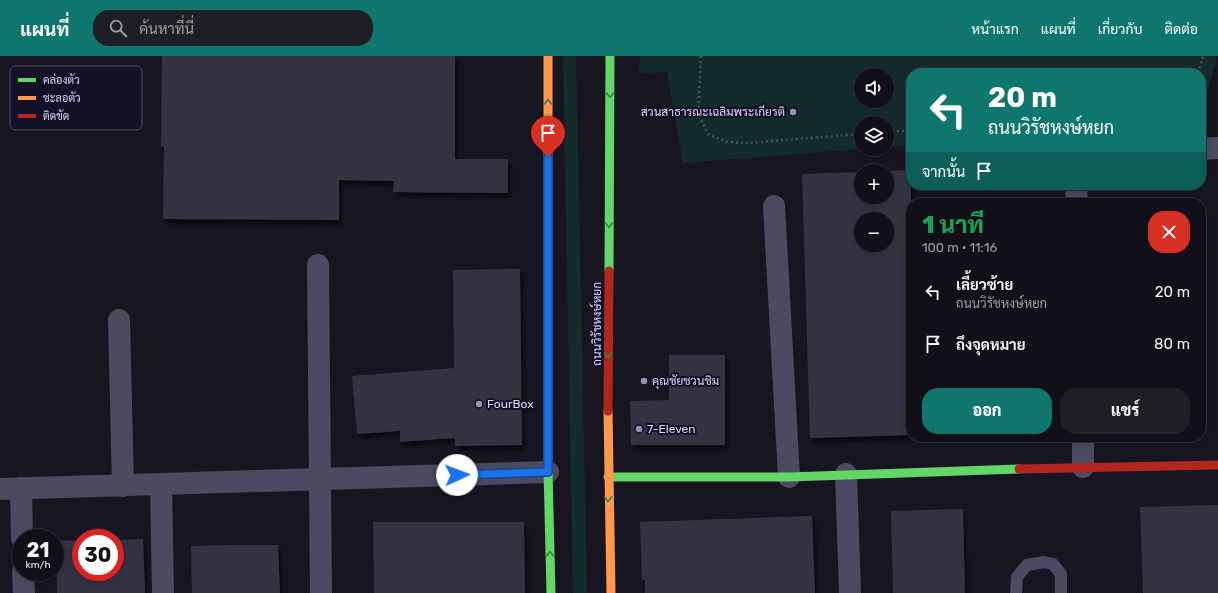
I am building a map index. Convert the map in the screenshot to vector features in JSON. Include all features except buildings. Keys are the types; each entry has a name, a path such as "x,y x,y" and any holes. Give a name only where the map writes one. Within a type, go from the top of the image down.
{"main road":[{"path":"548,56 548,472 551,593"},
{"name":"ถนนวิรัชหงษ์หยก","path":"610,56 608,477 611,593"},
{"path":"608,477 789,477 1083,467 1218,465"}],"street":[{"path":"1206,148 1218,148"},
{"path":"774,206 789,477"},
{"path":"318,265 321,593"},
{"path":"119,320 123,486"},
{"path":"1083,442 1083,467"},
{"path":"20,529 10,489 548,472"},
{"path":"846,474 850,593"},
{"path":"161,485 162,593"},
{"path":"23,581 24,593"}],"lane":[{"path":"1016,593 1017,577 1027,565 1044,562 1053,564 1061,574 1061,593"}],"path":[{"path":"701,56 698,114 709,135 728,142 747,143 854,135"},
{"path":"1199,68 1203,56"},
{"path":"894,131 906,130"}],"green space":[{"path":"563,56 576,56 587,593 573,593"},
{"name":"สวนสาธารณะเฉลิมพระเกียรติ","path":"640,56 1217,56 1206,97 1206,68 906,68 906,145 894,146 894,116 854,116 854,150 683,163 667,72 639,73"}],"traffic: fast":[{"path":"609,271 610,56"},
{"path":"608,477 789,477 1019,469"},
{"path":"548,470 551,593"}],"traffic: slow":[{"path":"548,56 548,287"},
{"path":"608,411 611,593"}],"traffic: jam":[{"path":"608,411 609,271"},
{"path":"548,287 548,470"},
{"path":"1019,469 1218,465"}],"place":[{"name":"สวนสาธารณะเฉลิมพระเกียรติ","path":"793,112"},
{"name":"คุณชัยชวนชิม","path":"644,381"},
{"name":"FourBox","path":"479,404"},
{"name":"7-Eleven","path":"639,429"}],"route":[{"path":"457,475 548,472 548,157"}]}
